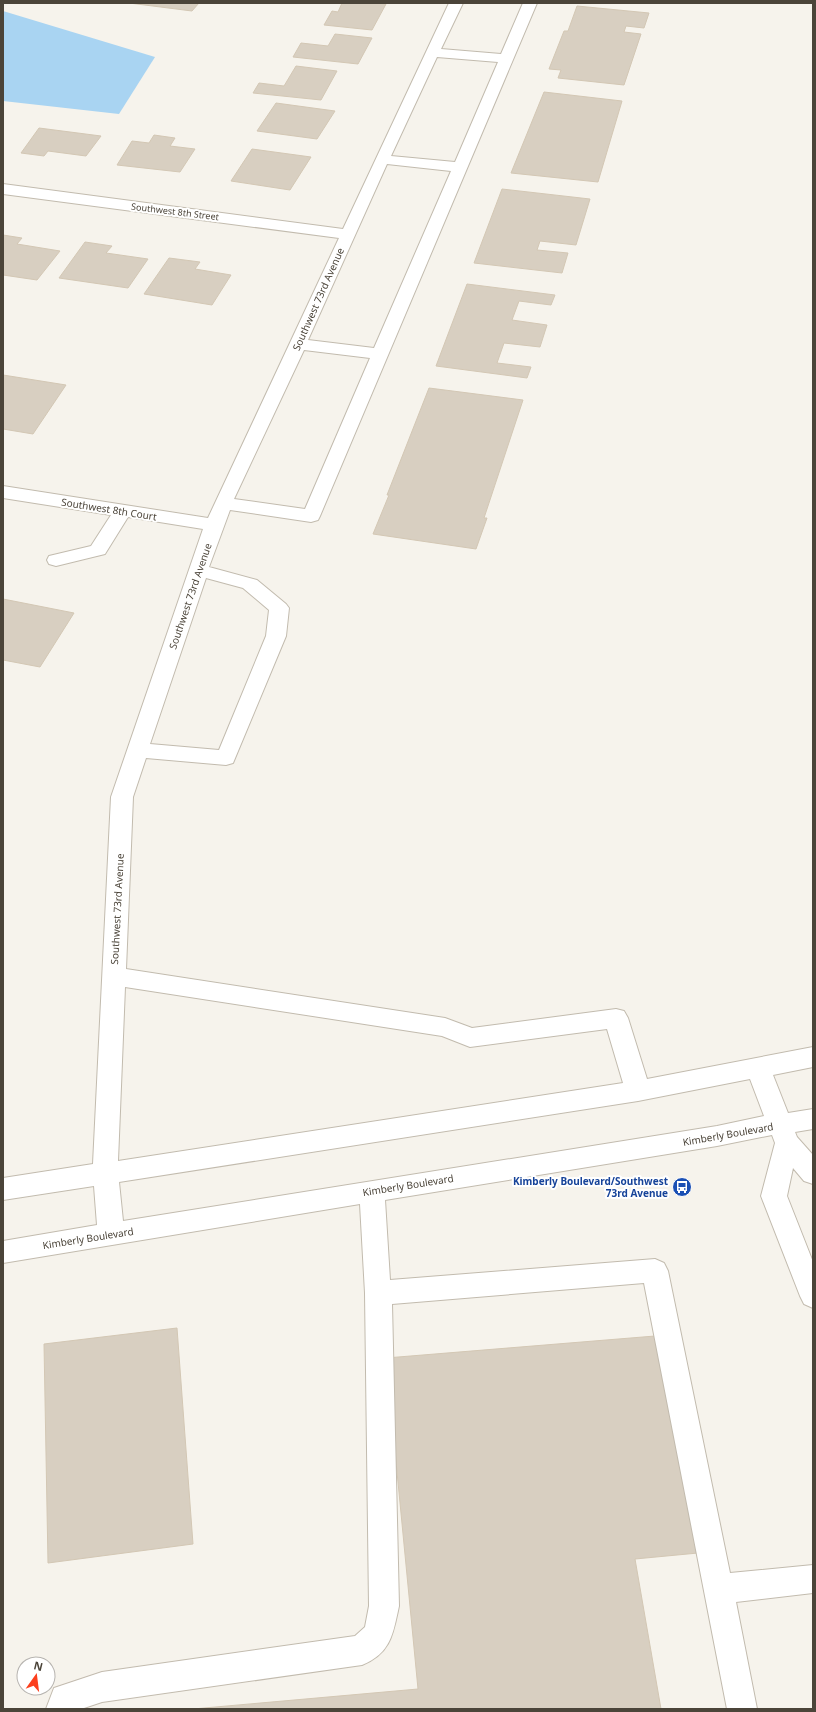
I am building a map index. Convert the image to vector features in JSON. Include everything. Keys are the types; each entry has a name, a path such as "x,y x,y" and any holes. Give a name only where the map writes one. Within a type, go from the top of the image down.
{"street":[{"name":"Southwest 73rd Avenue","path":"112,1234 106,1173 122,797 214,525 223,503 298,344 347,234 456,3"},
{"path":"223,503 311,516 530,3"},
{"path":"433,52 506,59"},
{"path":"382,159 459,168"},
{"name":"Southwest 8th Street","path":"3,189 347,234"},
{"path":"298,344 380,354"},
{"name":"Southwest 8th Court","path":"3,492 214,525"},
{"path":"56,560 98,550 123,511"},
{"path":"138,750 226,758 276,636 279,608 250,584 199,570"},
{"path":"114,976 445,1028 470,1038 616,1018 638,1091"},
{"path":"3,1189 638,1091 813,1057"},
{"path":"758,1068 784,1133 813,1173"},
{"name":"Kimberly Boulevard","path":"3,1252 717,1136 760,1127 784,1133 813,1119"},
{"path":"784,1133 774,1196 813,1296"},
{"path":"62,1709 65,1699 102,1687 362,1650 378,1635 384,1606 378,1293 372,1191"},
{"path":"378,1293 655,1271 742,1709"},
{"path":"718,1589 813,1579"}],"water":[{"path":"3,11 155,57 119,114 3,101"}],"building":[{"path":"129,3 199,3 192,11"},
{"path":"342,3 386,4 372,30 324,25 332,11 338,12"},
{"path":"577,6 649,13 644,28 626,26 624,32 641,34 624,85 558,78 561,70 549,69 564,31 568,31"},
{"path":"335,34 372,38 358,64 293,57 301,43 328,46"},
{"path":"296,66 337,71 321,100 253,93 259,83 284,86"},
{"path":"544,92 622,101 598,182 511,173"},
{"path":"276,103 335,111 317,139 257,131"},
{"path":"39,128 101,136 86,156 48,151 44,156 21,153"},
{"path":"154,135 175,138 170,146 195,149 180,172 117,165 132,141 149,143"},
{"path":"252,149 311,157 290,190 231,181"},
{"path":"502,189 590,199 576,245 540,241 537,250 568,253 562,273 474,263"},
{"path":"3,235 22,238 17,244 60,251 37,280 3,275"},
{"path":"85,242 112,246 106,253 148,259 128,288 59,278"},
{"path":"169,258 200,262 195,269 231,275 212,305 144,294"},
{"path":"467,284 555,295 551,305 519,301 512,320 547,325 540,347 504,343 497,363 531,367 527,378 436,366"},
{"path":"3,375 66,385 33,434 3,429"},
{"path":"429,388 523,400 484,518 487,518 476,549 373,534"},
{"path":"3,599 74,613 40,667 3,660"},
{"path":"177,1328 193,1544 48,1563 44,1344"},
{"path":"655,1336 698,1553 635,1559 661,1709 193,1709 418,1689 386,1358"}],"place":[{"name":"Kimberly Boulevard/Southwest 73rd Avenue","path":"682,1187"}]}
